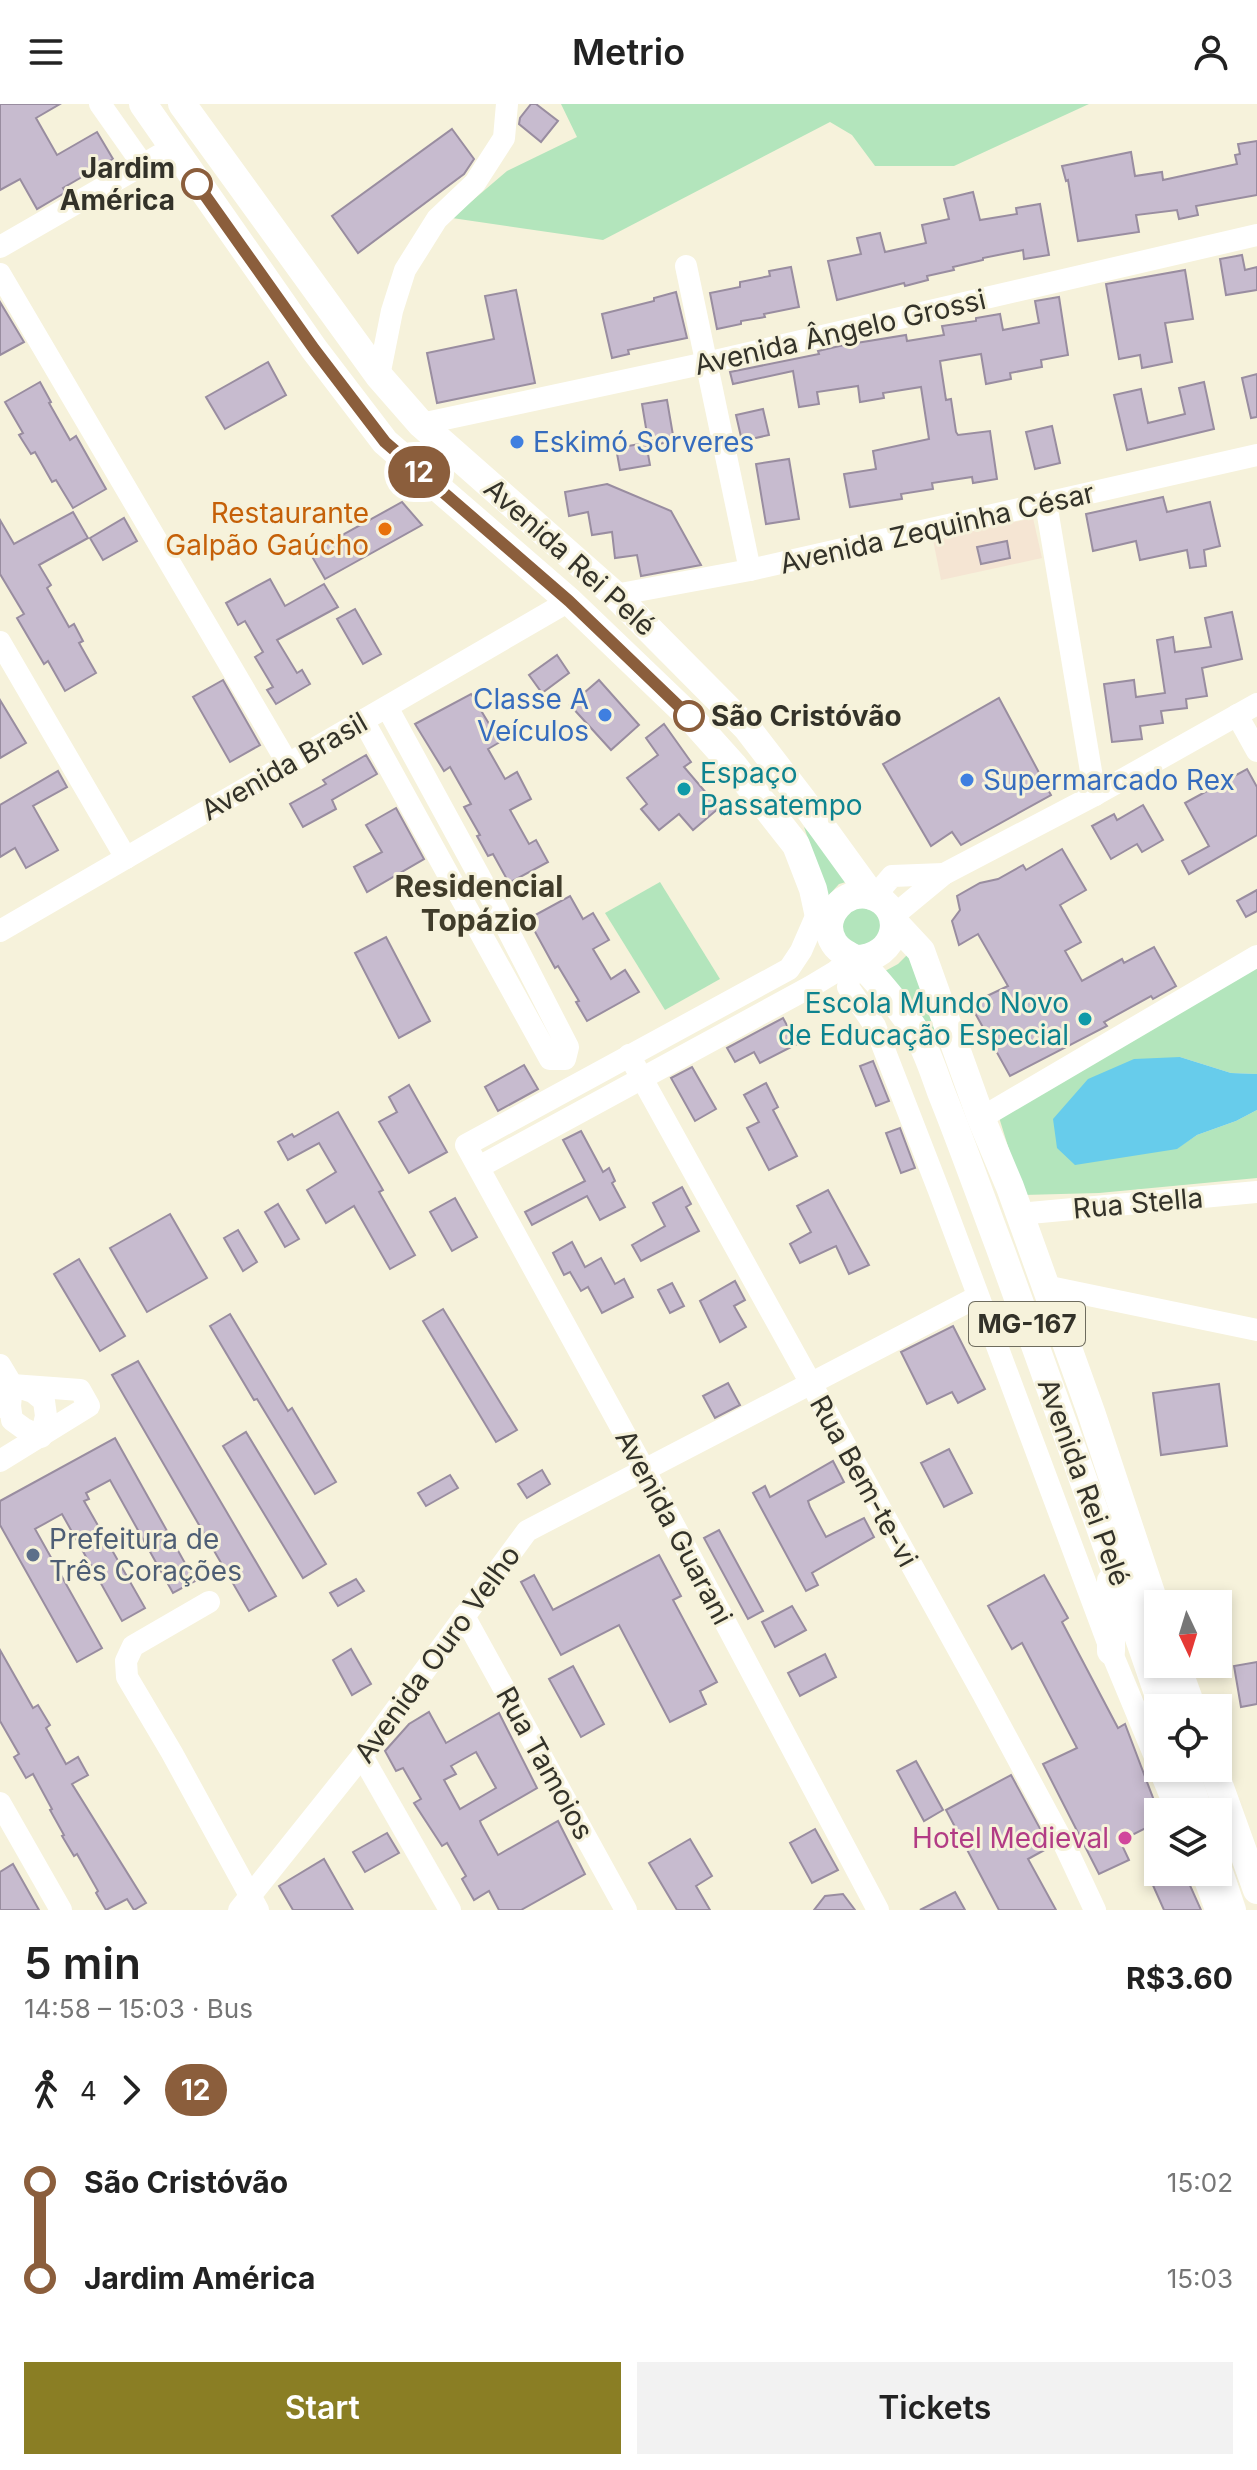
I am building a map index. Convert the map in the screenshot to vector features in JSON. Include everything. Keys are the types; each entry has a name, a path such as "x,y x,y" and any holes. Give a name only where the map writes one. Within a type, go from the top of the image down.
{"main road":[{"name":"Avenida Rei Pelé","path":"143,104 314,349 385,442 569,601 689,716 743,776 796,845 827,916 831,940 894,1001 919,1036 953,1120 1111,1553 1158,1694"},
{"name":"Avenida Rei Pelé","path":"182,104 379,376 421,424 615,595 747,728 883,908 921,951 1091,1412 1150,1590"},
{"path":"827,916 841,901 861,894 883,908 893,934 888,946 867,959 853,958"},
{"path":"1111,1553 1111,1651"},
{"path":"1218,1782 1255,1881"},
{"path":"1224,1886 1232,1910"}],"street":[{"path":"100,104 143,165"},
{"path":"379,376 392,311 405,270 437,219 475,183 504,138 507,104"},
{"path":"0,247 172,148"},
{"name":"Avenida Ângelo Grossi","path":"421,424 706,363 1257,235"},
{"path":"686,266 750,570"},
{"path":"0,274 288,764"},
{"name":"Avenida Zequinha César","path":"615,595 750,570 1257,455"},
{"path":"1046,503 1095,795"},
{"name":"Avenida Brasil","path":"0,931 569,601"},
{"path":"0,642 126,858"},
{"path":"883,908 920,882 944,874 1095,795 1257,704"},
{"path":"363,720 550,1059 565,1059 568,1047 387,707"},
{"path":"1237,715 1257,751"},
{"path":"883,908 892,876 920,882"},
{"path":"466,909 489,896"},
{"path":"629,1055 789,969 827,916"},
{"path":"981,1118 1257,956"},
{"path":"479,1167 810,987 853,958"},
{"path":"853,958 848,987 875,1026 1111,1651 1144,1730"},
{"name":"Rua Bem-te-vi","path":"629,1055 983,1694 1066,1848 1095,1910"},
{"name":"Avenida Guarani","path":"629,1055 466,1145 645,1471 878,1910"},
{"name":"Rua Stella","path":"1019,1214 1257,1192"},
{"path":"1045,1286 1257,1330"},
{"name":"Avenida Ouro Velho","path":"249,1905 439,1654 527,1531 977,1297"},
{"path":"0,1365 12,1385 12,1420 41,1437"},
{"path":"0,1407 12,1385"},
{"path":"12,1385 33,1392 44,1401 46,1416 41,1437"},
{"path":"0,1461 89,1406 80,1390 12,1385"},
{"path":"209,1602 133,1646 126,1661 127,1677 172,1753 249,1905"},
{"name":"Rua Tamoios","path":"464,1616 626,1910"},
{"path":"362,1756 450,1910"},
{"path":"0,1803 61,1910"},
{"path":"1207,1886 1216,1910"}],"shaded area":[{"path":"1033,518 1042,558 941,580 933,540"}],"green space":[{"path":"561,104 1089,104 954,166 875,166 852,135 830,122 603,240 452,218 507,171 577,137"},
{"path":"804,827 853,880 839,884 828,896"},
{"path":"660,882 720,979 665,1010 605,913"},
{"path":"862,902 887,920 877,948 847,948 838,919"},
{"path":"909,953 938,1043 913,1002 885,971"},
{"path":"1257,968 1257,1074 1231,1073 1180,1057 1176,1149 1197,1135 1257,1110 1257,1178 1099,1193 1023,1195 998,1114"}],"water":[{"path":"1180,1057 1231,1073 1257,1074 1257,1110 1197,1135 1177,1149 1075,1165 1057,1148 1053,1119 1088,1079 1134,1059"}],"building":[{"path":"0,104 60,104 36,118 57,155 97,132 113,159 63,188 66,192 37,209 20,179 0,190"},
{"path":"531,104 536,104 558,121 541,142 519,124"},
{"path":"452,129 474,159 464,174 358,253 332,216"},
{"path":"1257,141 1257,195 1196,206 1198,215 1179,219 1177,210 1136,215 1139,232 1078,241 1068,180 1062,166 1131,152 1135,176 1162,172 1163,180 1237,164 1235,155 1240,154 1238,144"},
{"path":"973,192 980,220 1017,214 1016,208 1040,204 1049,255 1024,259 1023,250 983,258 953,267 954,270 927,276 928,280 837,300 828,261 861,254 857,238 880,233 885,252 926,243 922,225 949,219 944,199"},
{"path":"1242,255 1245,270 1257,267 1257,290 1226,295 1220,259"},
{"path":"791,267 799,307 717,329 710,293 740,287 740,282 770,276 769,271"},
{"path":"1185,270 1193,319 1165,323 1172,362 1142,368 1140,355 1119,359 1106,284"},
{"path":"516,290 535,383 437,403 427,353 494,339 485,296"},
{"path":"676,292 687,338 628,350 629,354 612,358 602,314"},
{"path":"1059,297 1068,355 1041,360 1042,367 1010,373 1011,379 986,384 981,354 940,361 946,400 951,399 956,432 958,435 990,431 997,479 973,483 972,477 932,483 933,489 901,494 902,499 850,507 844,474 876,469 873,451 929,439 921,387 883,393 884,398 860,402 858,386 817,392 819,404 799,407 793,371 733,384 730,372 819,354 818,351 844,345 906,335 907,341 944,335 942,326 1000,314 1003,330 1039,323 1035,301"},
{"path":"0,302 24,342 0,355"},
{"path":"268,362 286,395 225,429 206,397"},
{"path":"1257,374 1257,417 1251,418 1242,378"},
{"path":"40,382 70,440 76,436 106,489 73,508 56,480 52,482 35,452 31,454 5,402"},
{"path":"1204,382 1214,429 1127,450 1114,395 1141,389 1148,423 1185,414 1179,388"},
{"path":"667,400 674,441 649,446 642,404"},
{"path":"763,409 769,435 742,441 736,415"},
{"path":"1052,426 1060,463 1035,469 1026,432"},
{"path":"646,443 650,465 620,470 616,448"},
{"path":"789,459 799,519 766,524 756,464"},
{"path":"607,484 671,511 701,565 641,576 637,555 615,558 612,532 592,535 588,512 569,516 565,492"},
{"path":"1163,497 1167,512 1210,502 1220,546 1204,550 1206,566 1190,568 1187,550 1140,560 1136,541 1093,551 1086,514"},
{"path":"402,502 422,525 325,579 310,553"},
{"path":"73,512 88,538 39,565 51,585 47,588 69,627 74,624 83,641 79,643 96,673 65,691 48,661 44,664 17,618 24,614 0,574 0,520 14,544"},
{"path":"124,518 137,541 103,560 90,538"},
{"path":"1007,541 1010,558 981,564 977,547"},
{"path":"270,579 285,606 324,584 338,607 277,640 297,673 302,670 310,684 276,704 267,690 273,687 255,657 263,652 245,621 238,625 226,603"},
{"path":"355,609 381,654 363,664 337,619"},
{"path":"1232,612 1242,659 1202,668 1207,696 1186,699 1187,708 1161,711 1163,723 1140,726 1142,739 1112,742 1104,684 1134,680 1136,697 1165,693 1157,640 1173,637 1175,652 1211,647 1205,618"},
{"path":"557,655 569,673 542,693 529,675"},
{"path":"223,680 260,745 230,762 193,697"},
{"name":"Classe A Veículos","path":"599,680 639,725 611,750 570,705"},
{"path":"471,694 500,742 488,749 505,779 517,772 531,799 510,810 529,844 536,840 548,862 509,883 493,854 488,856 477,836 480,835 464,807 471,804 450,767 444,771 415,724"},
{"name":"Supermarcado Rex","path":"999,698 1051,795 961,845 952,832 931,846 883,764"},
{"path":"0,700 26,743 0,758"},
{"path":"664,724 691,762 684,767 719,808 693,830 679,814 659,830 641,809 647,804 627,778 658,755 646,738"},
{"path":"366,755 377,774 332,800 336,809 303,827 290,804 326,784 323,780"},
{"path":"1247,769 1257,787 1257,835 1189,874 1182,861 1209,846 1185,803"},
{"path":"58,771 67,787 33,806 58,850 26,868 15,848 0,857 0,805"},
{"path":"1143,805 1163,840 1142,852 1137,844 1111,859 1092,826 1114,814 1117,820"},
{"path":"396,808 424,859 367,892 354,867 382,852 366,825"},
{"path":"1062,849 1086,890 1060,905 1081,942 1065,951 1082,981 1122,959 1124,963 1154,947 1176,986 1153,999 1151,996 1104,1022 1107,1026 1010,1076 970,1004 1008,986 978,934 959,945 952,921 960,910 957,896 1023,865 1026,870"},
{"path":"1257,890 1257,911 1246,917 1237,901"},
{"path":"570,896 583,919 593,913 609,940 593,949 611,979 625,970 639,992 587,1021 576,1002 579,1001 558,966 555,968 528,919"},
{"path":"386,937 430,1021 399,1038 355,953"},
{"path":"783,1018 797,1044 760,1063 754,1052 735,1062 727,1048"},
{"path":"873,1061 889,1101 876,1106 860,1066"},
{"path":"524,1065 538,1089 498,1111 485,1087"},
{"path":"692,1067 716,1109 695,1121 671,1078"},
{"path":"766,1083 778,1107 773,1110 797,1156 769,1170 747,1128 759,1122 744,1095"},
{"path":"409,1085 447,1152 409,1173 379,1122 397,1112 389,1097"},
{"path":"338,1112 383,1190 379,1192 415,1255 390,1269 354,1206 326,1223 307,1190 336,1172 319,1143 288,1160 278,1142 292,1134 294,1137"},
{"path":"900,1128 915,1168 901,1173 886,1133"},
{"path":"581,1131 603,1172 609,1168 615,1181 612,1183 625,1207 600,1220 587,1196 532,1225 525,1212 585,1181 563,1140"},
{"path":"682,1187 691,1204 686,1207 699,1231 641,1261 632,1245 665,1226 653,1203"},
{"path":"828,1190 869,1265 849,1274 836,1246 800,1263 790,1244 811,1232 797,1206"},
{"path":"455,1198 477,1237 452,1251 430,1212"},
{"path":"278,1204 299,1239 285,1247 265,1212"},
{"path":"170,1214 207,1278 147,1312 110,1248"},
{"path":"238,1230 257,1262 243,1271 224,1238"},
{"path":"572,1242 585,1267 601,1258 615,1284 624,1279 633,1297 602,1313 588,1287 581,1291 570,1272 564,1275 553,1253"},
{"path":"79,1259 125,1336 100,1351 54,1274"},
{"path":"735,1281 745,1300 734,1306 746,1327 720,1342 700,1301"},
{"path":"672,1283 684,1306 670,1313 658,1290"},
{"path":"443,1309 517,1430 496,1442 423,1321"},
{"path":"230,1314 288,1411 292,1408 336,1482 315,1494 210,1326"},
{"path":"953,1326 985,1389 958,1403 952,1392 927,1404 901,1352"},
{"path":"138,1361 276,1596 249,1611 112,1375"},
{"path":"728,1383 740,1405 715,1418 703,1396"},
{"path":"1219,1384 1227,1446 1161,1455 1153,1393"},
{"path":"246,1432 326,1564 303,1578 223,1446"},
{"name":"Prefeitura de Três Corações","path":"115,1438 195,1581 173,1593 110,1480 86,1493 89,1499 84,1501 145,1608 122,1621 62,1514 35,1529 102,1648 77,1662 0,1525 0,1501"},
{"path":"949,1449 972,1493 944,1507 921,1463"},
{"path":"833,1461 844,1482 808,1501 826,1537 864,1518 874,1537 812,1573 818,1585 806,1591 753,1493 765,1486 770,1497"},
{"path":"542,1470 550,1484 527,1498 518,1484"},
{"path":"450,1475 458,1488 426,1506 418,1493"},
{"path":"719,1530 763,1611 748,1619 704,1538"},
{"path":"659,1555 681,1596 673,1600 717,1682 700,1691 706,1704 670,1722 619,1625 561,1655 521,1582 534,1575 553,1610"},
{"path":"1044,1575 1068,1618 1062,1622 1118,1728 1125,1724 1144,1774 1144,1782 1147,1782 1153,1798 1144,1798 1144,1829 1120,1841 1129,1860 1099,1874 1043,1764 1077,1748 1022,1643 1012,1649 988,1606"},
{"path":"356,1579 364,1591 338,1606 330,1593"},
{"path":"792,1606 806,1630 775,1647 762,1622"},
{"path":"351,1649 371,1684 352,1695 333,1660"},
{"path":"0,1650 33,1708 38,1705 50,1725 46,1728 66,1764 78,1757 88,1775 72,1784 146,1903 134,1910 127,1899 106,1910 77,1854 74,1856 62,1836 33,1774 26,1778 14,1757 19,1754 0,1721"},
{"path":"825,1654 836,1677 800,1696 788,1673"},
{"path":"1257,1662 1257,1704 1241,1707 1234,1666"},
{"path":"573,1666 604,1724 581,1737 549,1679"},
{"path":"429,1712 446,1743 499,1713 537,1788 480,1821 481,1824 498,1855 558,1821 585,1874 521,1910 499,1910 489,1891 474,1900 462,1879 466,1876 447,1843 442,1846 414,1803 421,1799 403,1768 396,1771 385,1751 409,1724","holes":["476,1752 496,1788 460,1809 444,1780 456,1774 451,1766"]},
{"path":"916,1761 943,1810 924,1821 897,1771"},
{"path":"1011,1775 1050,1847 1028,1859 1056,1910 999,1910 946,1810"},
{"path":"815,1829 838,1870 812,1883 790,1843"},
{"path":"387,1833 399,1853 365,1872 353,1852"},
{"path":"690,1839 712,1876 696,1886 710,1910 677,1910 649,1863"},
{"path":"324,1859 353,1910 293,1910 279,1886"},
{"path":"13,1864 39,1910 0,1910 0,1872"},
{"path":"1153,1886 1190,1886 1201,1910 1164,1910"},
{"path":"955,1892 965,1910 920,1910"},
{"path":"843,1894 855,1910 814,1910 825,1896"}],"bus line":[{"name":"12","path":"197,184 314,349 385,442 569,601 689,716"}],"place":[{"name":"Jardim América","path":"197,184"},
{"name":"Eskimó Sorveres","path":"517,442"},
{"name":"Restaurante Galpão Gaúcho","path":"385,529"},
{"name":"Classe A Veículos","path":"605,715"},
{"name":"São Cristóvão","path":"689,716"},
{"name":"Supermarcado Rex","path":"967,780"},
{"name":"Espaço Passatempo","path":"684,789"},
{"name":"Escola Mundo Novo de Educação Especial","path":"1085,1019"},
{"name":"Prefeitura de Três Corações","path":"33,1555"},
{"name":"Hotel Medieval","path":"1125,1838"}],"district":[{"name":"Residencial Topázio","path":"479,904"}]}
